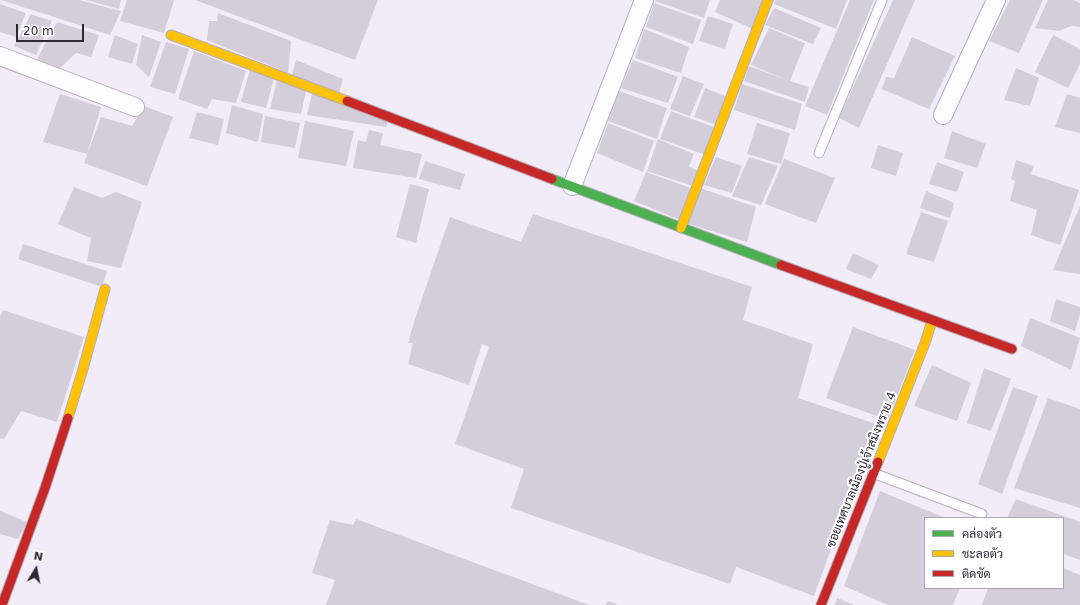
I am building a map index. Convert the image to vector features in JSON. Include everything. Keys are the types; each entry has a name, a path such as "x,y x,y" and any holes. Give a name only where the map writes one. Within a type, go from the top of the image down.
{"street":[{"path":"572,186 644,0"},
{"path":"681,228 768,0"},
{"path":"943,115 996,0"},
{"path":"171,35 572,186 931,324 1012,349"},
{"path":"0,56 135,107"},
{"path":"2,605 57,452 96,325 105,289"},
{"name":"ซอยเทศบาลเมืองปู่เจ้าสมิงพราย 4","path":"821,605 925,343 931,324"}],"lane":[{"path":"819,153 882,0"},
{"path":"873,473 982,514"}],"building":[{"path":"1,0 79,0 121,11 110,35"},
{"path":"86,0 121,0 119,9"},
{"path":"127,0 174,0 164,33 120,21"},
{"path":"195,0 378,0 355,60"},
{"path":"710,0 704,18 655,1"},
{"path":"720,0 765,0 753,29 715,12"},
{"path":"776,0 847,0 836,29 774,4"},
{"path":"850,0 874,0 827,115 805,106"},
{"path":"893,0 915,0 859,128 839,118"},
{"path":"1010,0 1043,0 1019,53 989,41"},
{"path":"1048,0 1074,0 1080,3 1080,27 1071,26 1059,31 1035,28"},
{"path":"654,3 701,20 693,44 646,27"},
{"path":"0,4 26,13 16,37 0,32"},
{"path":"774,8 821,28 813,44 765,25"},
{"path":"218,13 291,41 288,73 207,40 209,21 217,21"},
{"path":"31,14 52,21 36,55 14,46"},
{"path":"708,16 733,24 725,49 699,41"},
{"path":"57,22 99,35 91,57 76,53 59,69 37,59"},
{"path":"769,28 805,43 790,81 809,87 805,102 744,81 749,66 787,80 751,65"},
{"path":"644,29 689,47 681,73 635,58"},
{"path":"115,35 138,44 132,64 108,57"},
{"path":"142,35 161,42 149,77 136,65"},
{"path":"1053,35 1080,49 1080,64 1068,88 1035,72"},
{"path":"912,37 955,56 929,109 882,89 886,77 894,78"},
{"path":"166,42 189,49 175,94 150,87"},
{"path":"194,51 246,71 236,103 212,99 207,109 178,99"},
{"path":"296,60 343,79 339,93 292,76"},
{"path":"633,60 678,77 668,103 621,88"},
{"path":"1016,68 1039,78 1030,106 1004,100"},
{"path":"250,69 274,78 266,108 241,102"},
{"path":"683,76 704,84 690,116 670,109"},
{"path":"277,80 306,91 301,114 270,109"},
{"path":"742,84 802,104 795,130 734,110"},
{"path":"705,88 728,97 717,125 694,117"},
{"path":"619,91 667,108 657,139 608,121"},
{"path":"312,93 388,121 386,127 307,115"},
{"path":"60,94 101,107 87,154 43,142"},
{"path":"1067,94 1080,98 1080,133 1055,127"},
{"path":"232,105 263,114 258,142 226,133"},
{"path":"144,106 173,117 147,186 84,163 101,117 132,126"},
{"path":"671,111 716,128 706,155 660,139"},
{"path":"197,112 224,119 218,145 189,138"},
{"path":"265,116 300,123 295,148 261,142"},
{"path":"305,121 354,131 346,166 298,158"},
{"path":"608,123 654,141 643,172 597,153"},
{"path":"757,123 790,133 781,164 747,154"},
{"path":"369,130 383,133 380,145 422,154 416,178 353,168 358,140 366,142"},
{"path":"952,131 986,144 977,168 944,158"},
{"path":"658,139 694,154 689,166 698,171 693,186 647,171"},
{"path":"878,145 903,153 896,176 871,168"},
{"path":"716,157 742,166 732,193 704,185"},
{"path":"749,157 778,166 761,205 732,196"},
{"path":"784,159 835,178 816,223 765,204"},
{"path":"1016,160 1034,166 1031,174 1079,190 1060,245 1031,235 1037,210 1010,201 1015,181 1011,179"},
{"path":"425,161 465,174 460,190 419,179"},
{"path":"937,162 964,172 957,192 929,184"},
{"path":"646,172 691,188 680,220 634,201"},
{"path":"410,184 429,189 416,243 396,237"},
{"path":"74,187 102,198 116,192 142,202 121,268 87,261 91,238 58,224"},
{"path":"700,188 756,207 747,242 686,223"},
{"path":"926,191 954,203 950,218 920,208"},
{"path":"1080,206 1080,274 1053,270"},
{"path":"921,212 948,221 934,262 906,254"},
{"path":"533,214 752,287 743,320 813,344 798,398 876,424 814,596 736,567 730,584 511,508 524,469 455,444 489,347 482,344 469,385 408,364 413,343 408,343 415,319 450,217 521,242"},
{"path":"23,244 107,271 102,287 18,259"},
{"path":"853,253 879,265 871,279 846,269"},
{"path":"1056,299 1080,307 1080,314 1075,331 1050,321"},
{"path":"3,310 84,337 57,422 21,411 4,439 0,438 0,317"},
{"path":"1030,318 1080,338 1071,370 1021,346"},
{"path":"853,327 915,350 888,420 826,398"},
{"path":"932,365 971,383 957,421 914,406"},
{"path":"984,368 1011,379 991,431 967,423"},
{"path":"1013,387 1038,396 1002,494 978,484"},
{"path":"1048,398 1080,409 1080,508 1014,488"},
{"path":"880,491 943,517 924,517 924,589 960,589 953,605 888,605 844,586"},
{"path":"1016,499 1080,522 1080,560 1064,554 1064,517 1007,517"},
{"path":"0,511 27,522 18,539 0,534"},
{"path":"356,519 589,605 326,605 335,580 312,573 330,520 353,525"},
{"path":"1064,568 1080,575 1080,605 982,605 988,589 1064,589"},
{"path":"837,598 854,605 835,605"},
{"path":"608,601 619,605 605,605"}],"traffic: fast":[{"path":"552,179 781,265"}],"traffic: slow":[{"path":"681,228 768,0"},
{"path":"171,35 347,101"},
{"path":"68,418 105,289"},
{"path":"878,462 925,343 932,321"}],"traffic: jam":[{"path":"347,101 552,179"},
{"path":"781,265 1012,349"},
{"path":"2,605 45,488 68,418"},
{"path":"821,605 878,462"}]}
